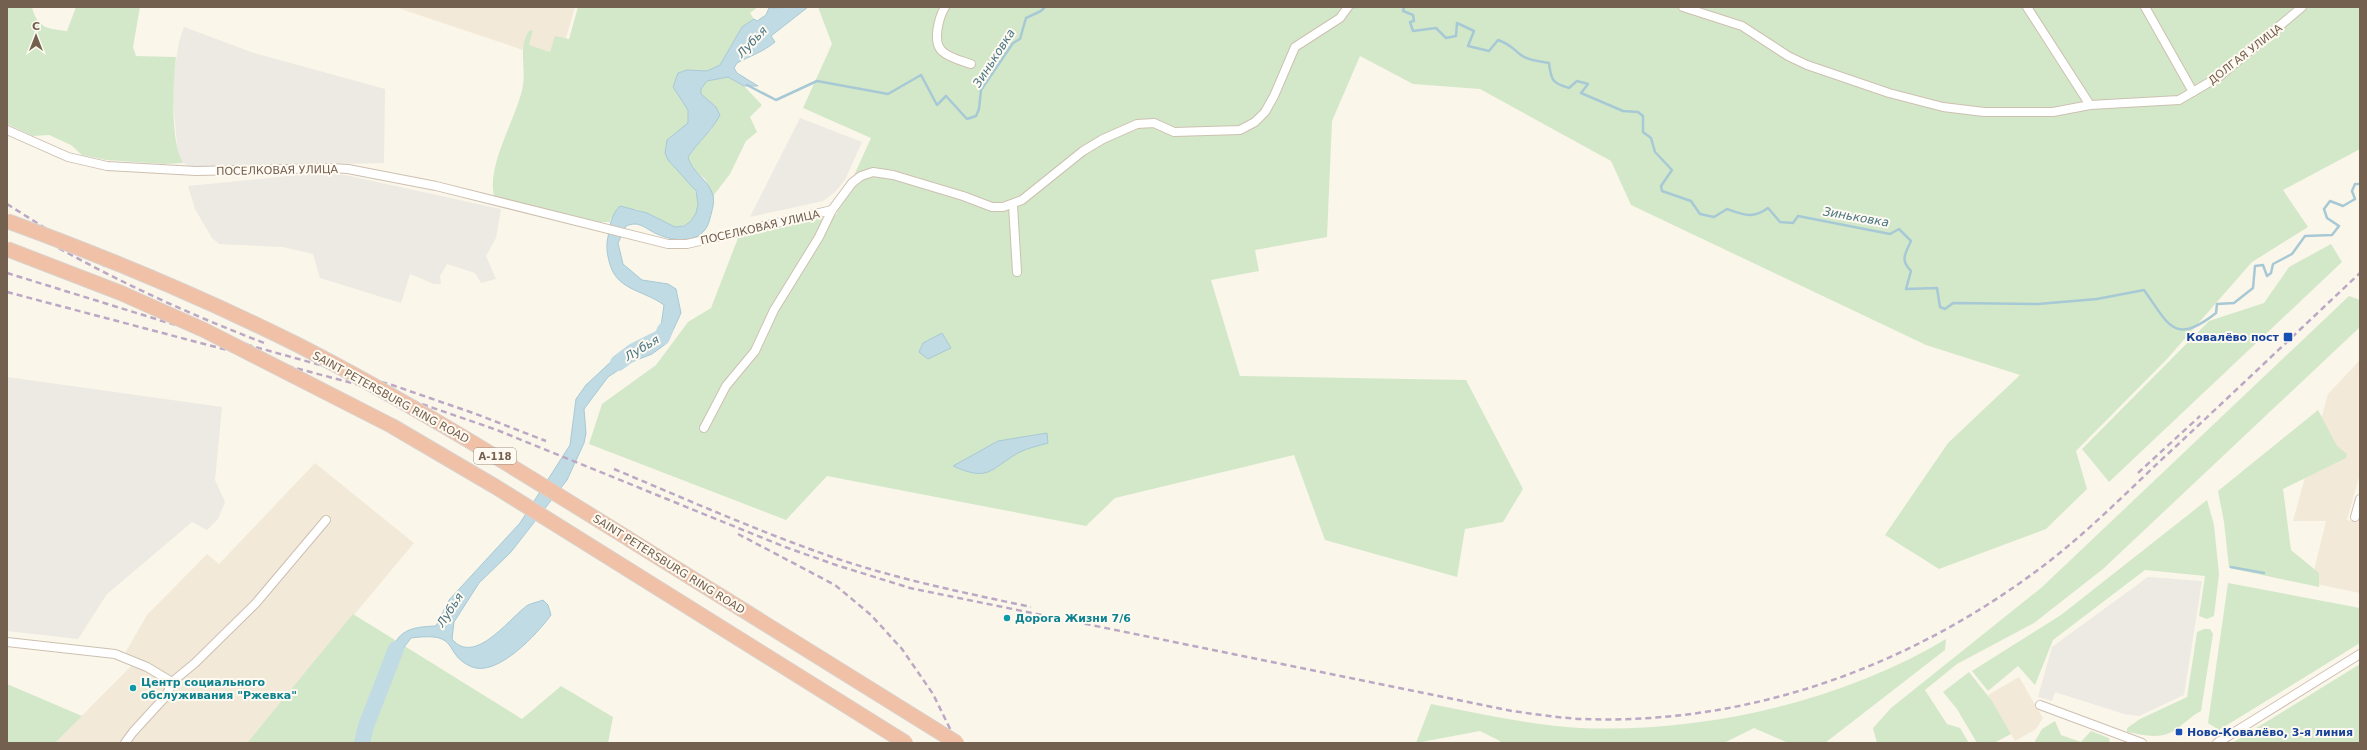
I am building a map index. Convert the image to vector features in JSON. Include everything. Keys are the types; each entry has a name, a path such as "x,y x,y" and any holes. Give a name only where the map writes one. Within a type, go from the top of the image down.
{"highway":[{"name":"SAINT PETERSBURG RING ROAD","path":"7,221 102,258 214,306 297,345 406,403 513,467 957,743"},
{"name":"А-118","path":"7,249 121,293 204,330 392,426 496,488 906,743"}],"street":[{"path":"945,7 938,26 937,40 940,48 951,56 971,64"},
{"name":"ДОЛГАЯ УЛИЦА","path":"1683,7 1742,26 1788,56 1808,65 1889,93 1942,107 1984,112 2054,112 2090,105 2179,100 2220,76 2302,7"},
{"path":"2028,7 2090,105"},
{"path":"2144,7 2193,92"},
{"path":"1017,272 1013,205 1033,193 1084,151 1103,139 1137,124 1154,123 1174,132 1186,132 1240,130 1255,122 1274,96 1295,48 1346,10"},
{"name":"ПОСЕЛКОВАЯ УЛИЦА","path":"7,130 68,156 107,166 196,171 330,168 348,169 436,186 595,227 668,244 687,244 832,210 852,183 861,176 873,172 893,175 956,194 992,207 1013,205"},
{"path":"704,428 726,386 754,351 774,310 819,237 832,210"},
{"path":"2355,517 2360,499"},
{"path":"125,743 133,732 166,696 172,682 195,663 256,603 326,520"},
{"path":"7,642 114,654 147,667 172,682"},
{"path":"2217,743 2360,654"},
{"path":"2040,705 2142,743"}],"shaded area":[{"path":"395,7 575,7 559,62"},
{"path":"184,27 254,53 385,89 384,163 190,167 183,163 178,155 173,101 174,73 179,42"},
{"path":"800,118 862,142 845,180 835,192 823,201 750,217"},
{"path":"318,173 345,175 501,209 496,238 486,256 496,279 481,283 475,273 447,264 440,276 441,284 434,284 410,274 401,303 320,278 313,254 283,247 219,244 212,238 195,209 188,186"},
{"path":"2360,360 2360,473 2347,520 2358,522 2360,513 2360,593 2311,583 2326,521 2293,521 2328,394"},
{"path":"7,377 222,407 215,480 225,502 218,519 207,530 192,522 107,594 78,639 7,631"},
{"path":"315,463 414,543 247,743 55,743 138,659 124,655 147,615 207,554 219,564"},
{"path":"2148,577 2202,581 2184,695 2139,716 2124,714 2055,692 2052,701 2038,697 2052,647"},
{"path":"2019,677 2043,718 2036,729 2015,741 1988,695"}],"green space":[{"path":"7,7 32,7 37,19 44,26 67,31 76,7 140,7 133,47 136,56 176,57 173,96 174,127 179,153 183,163 164,164 106,160 82,155 71,145 49,135 33,136 7,124"},
{"path":"578,7 758,7 750,13 754,19 742,27 720,65 707,71 687,70 673,87 688,110 688,123 679,131 668,160 681,172 692,186 698,202 697,211 692,219 684,225 677,227 670,226 636,209 611,218 610,222 598,222 591,224 495,199 493,186 494,172 503,142 520,98 523,85 523,50 526,37 529,31 533,30 529,45 550,52 555,36 569,39"},
{"path":"818,7 2360,7 2360,149 2283,190 2308,227 2252,262 2167,359 2076,451 2087,489 2046,529 1939,569 1885,535 1948,443 2020,375 1926,345 1631,205 1611,161 1480,89 1413,84 1360,56 1332,121 1327,237 1255,250 1259,271 1211,280 1240,376 1466,380 1523,489 1503,522 1465,529 1457,577 1325,540 1294,455 1115,498 1086,526 827,476 786,520 589,444 602,404 656,365 688,322 711,308 738,238 836,215 871,138 803,108 832,44"},
{"path":"728,77 744,86 762,105 750,117 757,132 746,141 730,174 713,196 705,179 690,167 688,157 712,129 706,99 701,94 701,89 707,81"},
{"path":"2331,244 2342,262 2109,482 2082,449 2209,321 2264,303 2289,267"},
{"path":"2349,296 2360,300 2360,327 2103,569 2034,623 1957,664 1925,690 1947,724 1960,728 1969,743 1877,743 1873,728 1891,708 2041,588"},
{"path":"2318,410 2337,446 2347,454 2346,458 2283,489 2291,550 2319,573 2319,587 2229,568 2224,522 2218,491"},
{"path":"2207,500 2214,525 2219,574 2214,616 2207,619 2199,616 2205,576 2145,570 2053,640 2035,685 2018,666 1988,691 1972,671 2061,615"},
{"path":"2228,583 2360,608 2360,643 2219,730 2208,723"},
{"path":"353,614 522,719 561,686 613,717 608,743 247,743"},
{"path":"2204,629 2210,629 2213,634 2201,711 2175,730 2163,735 2151,736 2127,732 2127,728 2140,719 2187,697 2197,632"},
{"path":"1946,639 1945,650 1825,743 1788,743 1754,728 1724,743 1500,743 1500,741 1480,731 1416,743 1431,704 1505,719 1561,727 1580,728 1626,728 1674,725 1722,719 1769,709 1816,696 1862,680 1905,661"},
{"path":"2360,664 2360,742 2232,743"},
{"path":"1969,672 1992,701 2011,734 1994,743 1977,743 1957,709 1943,692"},
{"path":"7,684 82,716 55,743 7,743"},
{"path":"2055,721 2061,735 2081,742 2091,731 2109,738 2110,743 2036,743 2035,741 2042,729"}],"water":[{"path":"808,7 771,36 775,42 737,63 734,68 737,73 758,86 744,86 728,77 707,81 701,89 701,94 716,107 720,115 713,127 688,157 690,163 711,189 713,195 714,201 709,222 705,229 694,238 679,240 664,237 640,225 631,224 626,226 618,243 623,264 642,280 668,284 676,289 681,313 667,343 652,354 629,363 608,377 584,409 586,433 584,443 567,480 511,552 479,583 454,622 452,639 461,646 471,647 481,644 492,637 528,605 543,600 548,605 551,615 537,632 516,652 493,666 482,668 472,667 463,662 445,641 438,638 427,637 411,638 402,650 392,671 385,668 392,648 401,635 414,628 436,626 449,600 520,523 570,445 576,399 586,385 616,357 648,345 657,335 661,326 664,305 624,284 617,278 612,271 609,261 607,243 611,220 620,206 647,213 675,227 684,226 691,221 696,213 698,204 696,191 668,160 665,153 667,140 688,123 688,110 673,87 678,73 687,70 707,71 720,65 742,27 754,19 757,21 766,15 769,8"},
{"path":"942,333 951,348 928,359 919,352 923,343"},
{"path":"1047,433 1048,443 1021,451 988,472 974,473 953,466 998,441"}],"waterway":[{"name":"Зиньковка","path":"747,85 776,100 817,81 888,94 921,75 937,105 946,96 967,119 976,116 979,109 981,90 1013,43 1020,39 1026,18 1041,11 1045,7"},
{"name":"Зиньковка","path":"1404,7 1403,11 1413,15 1414,21 1410,22 1413,31 1436,28 1446,38 1456,36 1457,23 1474,31 1468,46 1489,51 1498,40 1527,58 1549,63 1553,80 1559,84 1569,88 1577,81 1588,84 1581,93 1623,111 1638,112 1643,116 1643,132 1651,138 1655,152 1672,170 1661,186 1662,191 1691,201 1700,214 1714,217 1727,209 1743,214 1753,215 1758,214 1768,208 1780,222 1793,223 1798,216 1890,234 1899,229 1911,241 1905,257 1906,264 1911,271 1906,289 1937,288 1940,307 1945,309 1953,303 2038,304 2097,299 2144,290 2160,313 2174,327 2181,329 2191,328 2202,323 2216,313 2217,304 2234,303 2253,288 2255,266 2263,265 2267,276 2271,273 2273,264 2292,254 2305,236 2332,235 2339,226 2327,218 2324,209 2330,201 2343,206 2355,199 2352,191 2355,184 2360,184"},
{"name":"Лубья","path":"618,363 634,351 662,337 665,330"},
{"path":"2231,567 2264,573"},
{"name":"Лубья","path":"362,743 366,726 396,649"}],"railway":[{"path":"7,204 108,268"},
{"path":"7,218 70,254 134,287 200,317 267,344"},
{"path":"7,273 169,323 392,385 476,414 546,441"},
{"path":"7,292 390,393 497,430 785,547 836,565 910,588 1512,711 1582,719 1642,718 1702,712 1761,701 1818,685 1875,664 1929,638 1981,609 2031,575 2081,535 2360,273"},
{"path":"2138,473 2200,416"},
{"path":"614,469 753,527 862,567 910,580 1031,607"},
{"path":"738,534 835,585 871,615 902,649 933,694 957,743"}],"place":[{"name":"Ковалёво пост","path":"2288,337"},
{"name":"Дорога Жизни 7/6","path":"1007,618"},
{"name":"Центр социального обслуживания \"Ржевка\"","path":"133,688"},
{"name":"Ново-Ковалёво, 3-я линия","path":"2179,732"}]}
